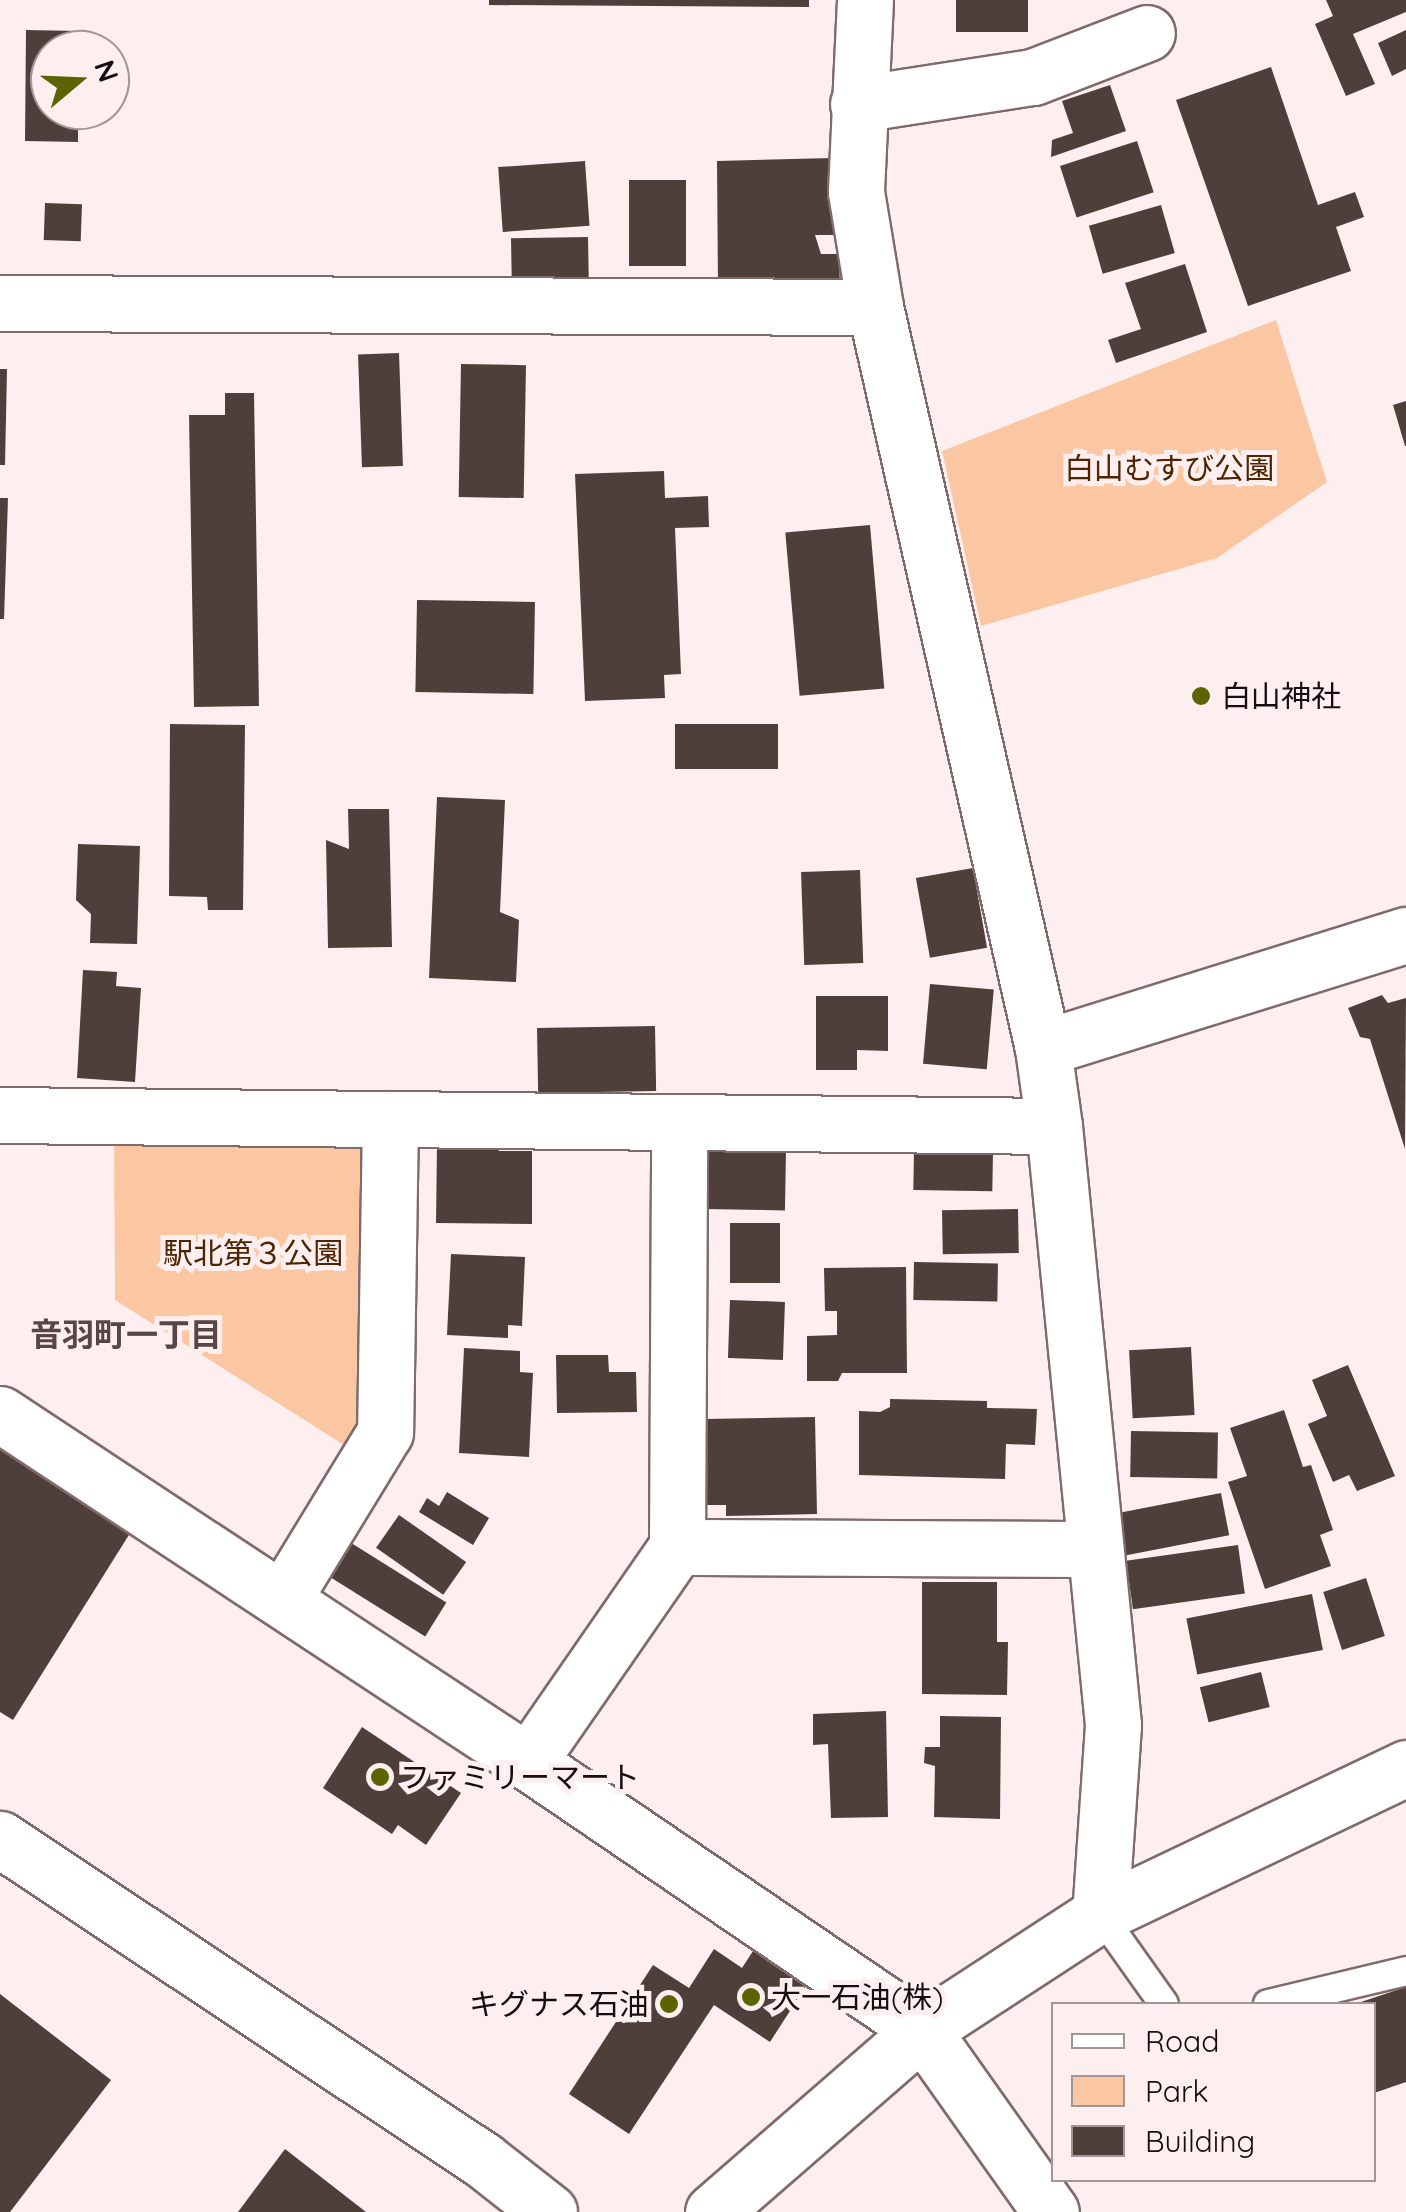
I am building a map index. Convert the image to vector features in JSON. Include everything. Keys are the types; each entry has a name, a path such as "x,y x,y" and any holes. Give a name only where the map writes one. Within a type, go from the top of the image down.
{"street":[{"path":"865,0 856,192 875,307 1043,1048 1054,1126 1113,1726 1100,1914"},
{"path":"858,104 1033,77 1147,34"},
{"path":"0,303 875,307"},
{"path":"1043,1048 1406,934"},
{"path":"0,1115 1054,1126"},
{"path":"283,1598 385,1432 390,1119"},
{"path":"528,1762 677,1547 679,1123"},
{"path":"0,1414 283,1598 922,2030 1052,2212"},
{"path":"677,1547 1095,1549"},
{"path":"713,2212 922,2030 1100,1914 1406,1768"},
{"path":"0,1838 483,2160 550,2212"}],"lane":[{"path":"1100,1914 1163,2002"},
{"path":"1276,2002 1406,1971"}],"green space":[{"name":"白山むすび公園","path":"1276,320 1327,482 1217,558 981,626 942,451"},
{"name":"駅北第３公園","path":"347,1137 365,1154 369,1425 352,1450 115,1300 114,1139"}],"building":[{"path":"489,0 809,0 809,7 489,5"},
{"path":"956,0 1028,0 1028,32 956,32"},
{"path":"1326,0 1406,0 1406,12 1353,34 1375,84 1346,96 1315,24 1333,16"},
{"path":"26,30 30,30 30,130 78,130 78,142 25,141"},
{"path":"1406,30 1406,69 1392,76 1378,43"},
{"path":"1271,67 1318,205 1355,192 1364,217 1336,227 1351,271 1248,306 1176,100"},
{"path":"1110,85 1126,131 1051,157 1052,140 1073,133 1062,101"},
{"path":"1137,141 1154,192 1077,217 1060,166"},
{"path":"832,158 834,235 815,235 821,254 839,254 840,287 718,289 717,161"},
{"path":"585,161 590,226 503,232 498,167"},
{"path":"629,180 686,180 686,266 629,266"},
{"path":"45,203 82,204 81,241 44,240"},
{"path":"1161,205 1175,253 1103,274 1089,226"},
{"path":"588,237 589,282 512,283 511,238"},
{"path":"1185,264 1207,332 1116,363 1108,340 1141,329 1125,283"},
{"path":"399,353 403,466 362,467 358,354"},
{"path":"461,364 526,365 524,498 459,497"},
{"path":"0,369 7,369 5,465 0,465"},
{"path":"225,393 254,393 259,706 194,707 189,415 225,415"},
{"path":"1406,401 1406,446 1405,446 1393,405"},
{"path":"664,471 665,498 708,496 709,527 675,528 681,674 664,675 665,698 585,701 575,474"},
{"path":"0,498 8,498 4,619 0,619"},
{"path":"870,525 884,688 800,696 785,532"},
{"path":"417,600 535,602 533,694 415,692"},
{"path":"170,724 245,725 243,910 208,910 207,897 169,896"},
{"path":"675,724 778,724 778,769 675,769"},
{"path":"437,797 505,800 500,912 519,920 516,982 429,978"},
{"path":"348,809 389,809 392,947 328,948 326,840 349,849"},
{"path":"78,844 140,846 137,944 90,943 91,914 76,900"},
{"path":"973,868 987,948 930,958 916,878"},
{"path":"860,870 863,963 804,965 801,872"},
{"path":"83,970 117,972 116,986 141,988 135,1082 77,1078"},
{"path":"930,984 994,990 987,1069 923,1064"},
{"path":"1382,995 1388,1003 1406,998 1405,1149 1370,1039 1360,1037 1348,1008"},
{"path":"816,996 888,996 888,1051 857,1050 857,1070 816,1070"},
{"path":"655,1026 656,1091 538,1093 537,1028"},
{"path":"495,1143 499,1151 532,1151 532,1224 436,1223 437,1144"},
{"path":"705,1149 786,1150 785,1210 704,1209"},
{"path":"914,1151 993,1152 992,1191 913,1190"},
{"path":"1018,1209 1019,1253 943,1254 942,1210"},
{"path":"730,1223 780,1223 780,1283 730,1283"},
{"path":"451,1254 525,1257 522,1326 508,1325 508,1338 447,1335"},
{"path":"914,1262 998,1263 997,1301 913,1300"},
{"path":"906,1267 907,1373 842,1373 838,1381 807,1381 807,1336 837,1335 837,1311 825,1311 824,1268"},
{"path":"730,1300 785,1302 783,1360 728,1358"},
{"path":"1191,1347 1195,1415 1133,1418 1129,1350"},
{"path":"464,1348 520,1351 520,1372 533,1373 529,1457 459,1453"},
{"path":"556,1355 608,1355 609,1372 636,1372 637,1412 557,1413"},
{"path":"1348,1365 1395,1476 1357,1491 1349,1475 1333,1482 1308,1424 1327,1416 1312,1380"},
{"path":"890,1399 987,1401 987,1408 1037,1409 1035,1445 1006,1444 1005,1479 859,1475 859,1411 880,1412 890,1407"},
{"path":"1284,1410 1303,1467 1311,1465 1333,1530 1320,1535 1331,1566 1265,1589 1228,1482 1247,1476 1230,1428"},
{"path":"815,1417 817,1514 726,1516 726,1505 706,1505 704,1419"},
{"path":"1131,1431 1218,1433 1217,1479 1130,1477"},
{"path":"0,1446 132,1530 13,1720 0,1712"},
{"path":"447,1492 489,1518 473,1545 419,1512 427,1498 439,1506"},
{"path":"1221,1493 1229,1535 1125,1555 1117,1513"},
{"path":"399,1515 466,1562 443,1595 376,1548"},
{"path":"348,1541 446,1602 425,1636 327,1575"},
{"path":"1238,1545 1245,1594 1133,1609 1126,1561"},
{"path":"1366,1578 1385,1636 1342,1650 1323,1592"},
{"path":"922,1582 997,1582 997,1642 1008,1642 1007,1695 922,1694"},
{"path":"1312,1594 1323,1650 1197,1674 1186,1618"},
{"path":"1261,1672 1270,1707 1209,1722 1200,1687"},
{"path":"886,1711 888,1817 831,1818 828,1744 813,1745 813,1714"},
{"path":"940,1716 1001,1717 1000,1819 934,1817 935,1766 924,1763 925,1747 940,1747"},
{"path":"362,1727 461,1793 426,1845 398,1825 392,1834 323,1788"},
{"path":"714,1949 742,1968 753,1951 806,1986 770,2042 714,2005 629,2134 569,2094 653,1965 689,1988"},
{"path":"1406,1987 1406,2082 1376,2092 1376,2002 1361,2002"},
{"path":"0,1994 111,2080 10,2212 0,2212"},
{"path":"285,2149 366,2212 238,2212"}],"place":[{"name":"白山神社","path":"1201,696"},
{"name":"ファミリーマート","path":"380,1777"},
{"name":"大一石油(株)","path":"751,1997"},
{"name":"キグナス石油","path":"669,2004"}],"district":[{"name":"音羽町一丁目","path":"126,1334"}]}
